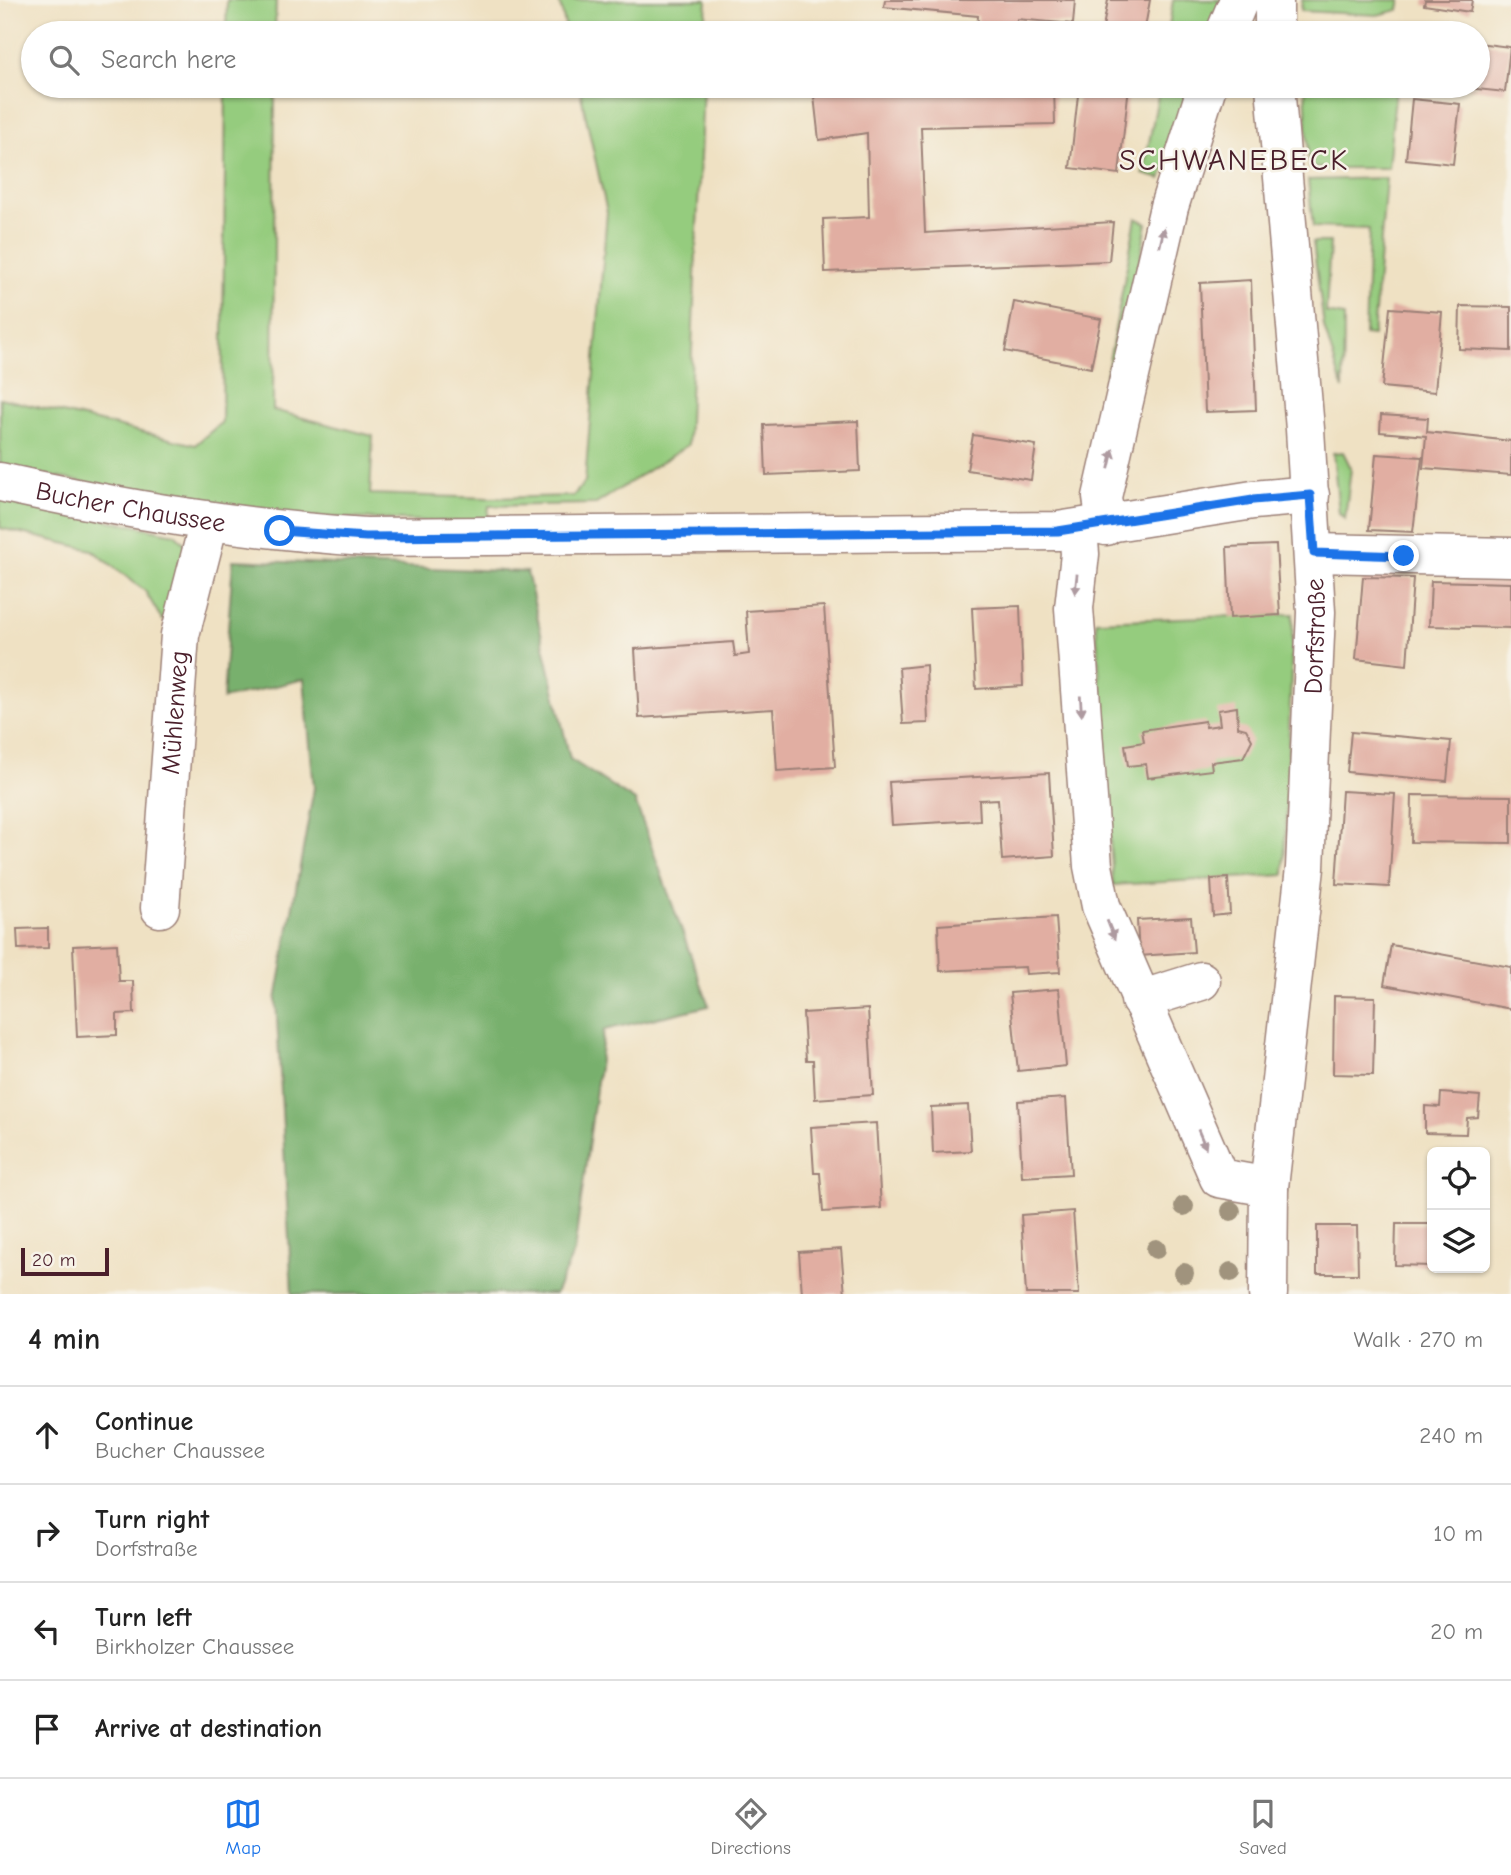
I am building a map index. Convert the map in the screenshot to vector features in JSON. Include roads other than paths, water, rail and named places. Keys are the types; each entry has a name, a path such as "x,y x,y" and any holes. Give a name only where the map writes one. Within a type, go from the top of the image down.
{"main road":[{"path":"1230,21 1239,0"},
{"path":"1274,0 1274,21"},
{"path":"1203,98 1169,207 1102,497 1080,554 1074,608 1093,866 1101,906 1219,1178 1269,1187"},
{"name":"Dorfstraße","path":"1268,1294 1269,1187 1306,855 1316,612 1310,495 1276,98"},
{"name":"Bucher Chaussee","path":"0,482 131,510 209,522 280,531 366,537 1092,528 1253,500 1310,495"},
{"name":"Mühlenweg","path":"160,908 180,635 209,522"},
{"path":"1314,553 1511,557"},
{"path":"1140,1000 1201,981"}],"district":[{"name":"SCHWANEBECK","path":"1234,160"}]}
